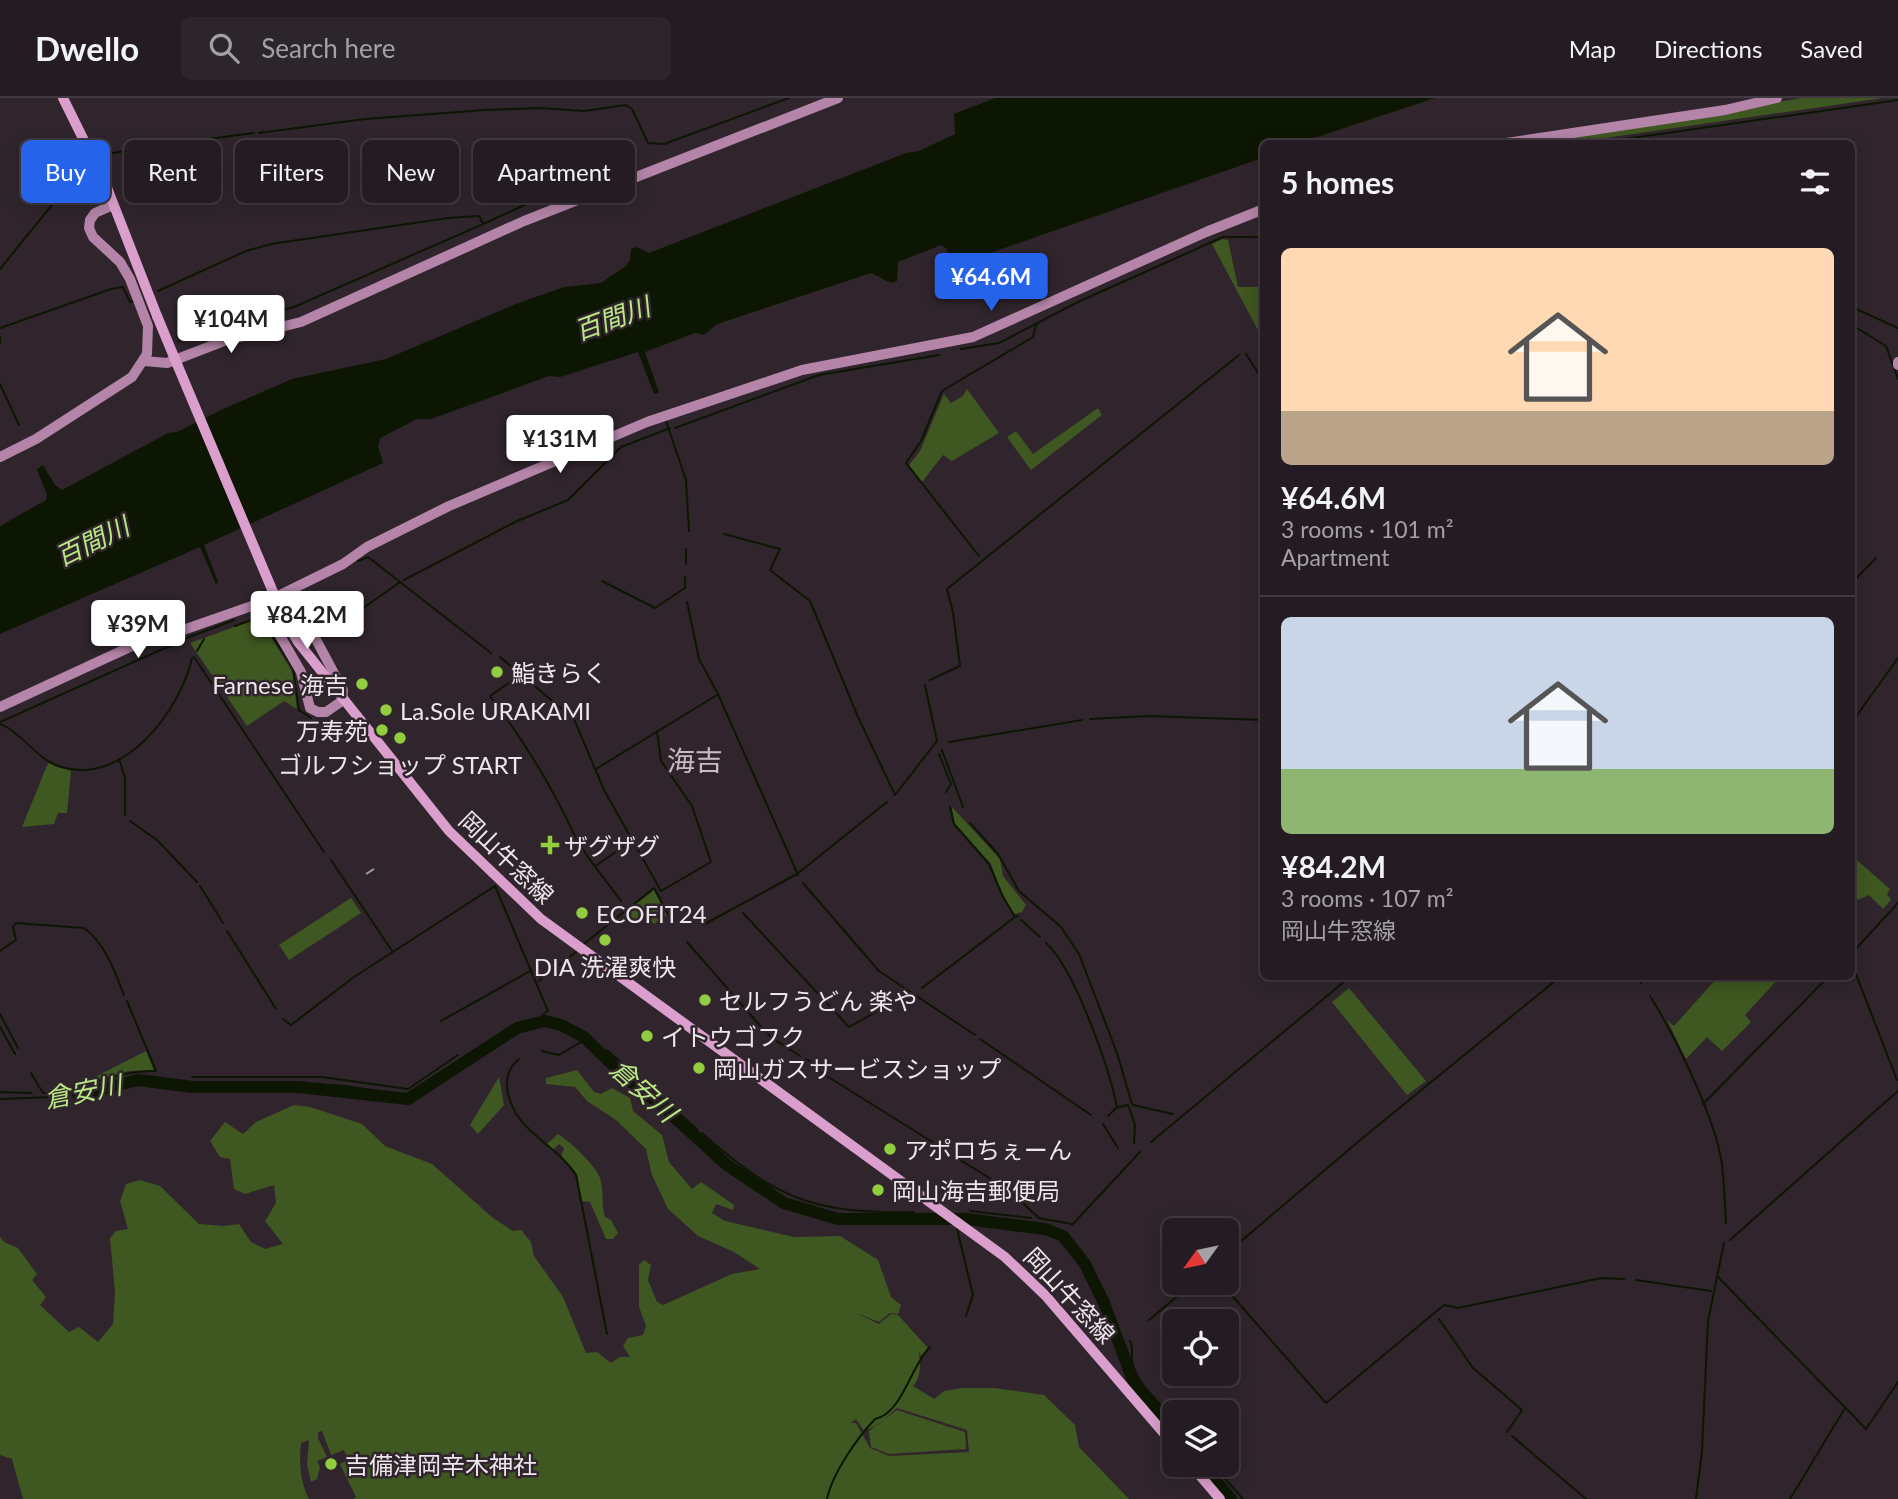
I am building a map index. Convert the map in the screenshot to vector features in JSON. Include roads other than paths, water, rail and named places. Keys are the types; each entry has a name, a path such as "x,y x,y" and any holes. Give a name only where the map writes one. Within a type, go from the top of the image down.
{"main road":[{"name":"岡山牛窓線","path":"63,98 101,175 284,618 298,642 342,701 449,831 541,919 1005,1256 1033,1281 1162,1432"},
{"path":"1201,1477 1220,1499"}],"street":[{"path":"144,361 167,363 224,341 301,322 524,221 838,98"},
{"path":"1526,140 1725,110 1777,98"},
{"path":"0,457 36,439 132,377 144,361 150,336 135,291 120,262 93,237 89,228 95,213 113,205"},
{"path":"0,707 156,635 186,629 265,602 301,672 310,708 326,712 342,701 343,690 285,593 449,506 655,419 802,370 946,344 980,334 1206,232 1260,211"}],"water":[{"name":"百間川","path":"995,98 1435,98 1308,140 1260,140 1260,159 959,264 954,264 946,248 941,245 898,262 897,281 891,283 871,273 717,324 704,335 695,333 645,352 659,393 654,394 638,352 560,377 549,376 431,419 417,419 380,438 378,446 383,463 204,545 218,582 216,584 200,547 0,634 0,526 46,500 47,495 37,469 43,465 55,485 62,490 168,433 177,432 292,379 386,359 516,304 564,287 601,283 626,266 630,260 631,249 637,247 649,253 906,153 919,151 955,134 954,114"}],"waterway":[{"path":"259,133 365,119 485,110 540,108 584,111 626,105 632,109 648,143 664,144 789,98"},
{"path":"1618,140 1898,100"},
{"path":"201,140 254,133"},
{"path":"110,153 124,151"},
{"path":"0,269 53,203"},
{"path":"158,291 246,251 271,244 448,218 479,216 483,224 529,203"},
{"path":"179,341 191,334 294,307 481,225"},
{"path":"961,349 999,343 1078,302 1223,237 1260,237"},
{"path":"0,328 111,289 123,287 130,302 133,301"},
{"path":"1855,308 1898,328"},
{"path":"979,556 906,463 921,441 942,391 1033,337 1036,325"},
{"path":"1855,327 1886,346 1898,379"},
{"path":"0,337 0,343"},
{"path":"1246,354 1260,376"},
{"path":"675,428 819,375 939,355"},
{"path":"930,680 960,666 947,589 1239,355"},
{"path":"0,384 19,425"},
{"path":"666,421 686,480 689,531"},
{"path":"404,580 515,522 568,500 621,447 670,428"},
{"path":"724,534 780,549 770,570 810,601 858,717 895,795"},
{"path":"686,549 686,564"},
{"path":"358,561 368,557 491,653"},
{"path":"1855,580 1876,558"},
{"path":"685,577 685,588"},
{"path":"602,581 655,608 685,588"},
{"path":"321,638 400,582"},
{"path":"687,602 699,659 718,694 798,875"},
{"path":"235,626 260,617 293,668 299,710 311,718"},
{"path":"184,639 234,620"},
{"path":"197,651 204,639"},
{"path":"0,722 176,643"},
{"path":"194,657 324,852"},
{"path":"500,657 574,719 604,790 661,891 711,862 692,806 661,761 657,731"},
{"path":"0,724 52,764 84,770 106,765 127,755 146,740 162,721 186,679 192,658"},
{"path":"1855,718 1898,658"},
{"path":"516,678 490,696 536,763 584,852 621,901"},
{"path":"895,795 937,741 925,685"},
{"path":"596,769 717,695"},
{"path":"1090,719 1148,716 1260,720"},
{"path":"328,720 337,722"},
{"path":"949,742 1082,720"},
{"path":"942,750 963,807"},
{"path":"939,754 951,784 946,792"},
{"path":"119,759 125,778 125,815"},
{"path":"703,925 797,874 887,802"},
{"path":"950,807 954,824 989,864 1003,897 1015,917 1018,916"},
{"path":"130,821 157,840 197,882"},
{"path":"970,823 998,854 1019,891 1061,927 1079,954 1117,1053 1132,1104"},
{"path":"597,865 630,842"},
{"path":"331,860 392,951"},
{"path":"803,883 879,971 975,1035"},
{"path":"200,886 223,923"},
{"path":"283,1019 291,1025 354,977 495,886 548,1011 542,1015"},
{"path":"585,943 654,888 672,922"},
{"path":"1855,950 1898,903"},
{"path":"743,913 849,1027 906,995"},
{"path":"922,988 1015,917"},
{"path":"1021,920 1040,937"},
{"path":"0,951 16,940 13,927 16,923 84,928 104,950 124,995"},
{"path":"227,931 276,1009"},
{"path":"687,942 762,1028 772,1038 800,1056"},
{"path":"1046,943 1057,956 1079,996 1099,1045 1117,1107"},
{"path":"539,981 576,952"},
{"path":"441,1021 530,971"},
{"path":"1855,972 1897,1080"},
{"path":"1151,1142 1346,980"},
{"path":"1239,1243 1556,980"},
{"path":"1703,1104 1825,980"},
{"path":"1650,996 1682,1054 1711,1124 1722,1164 1726,1223"},
{"path":"31,1073 43,1093 71,1089 126,1074 156,1071 127,1001"},
{"path":"0,1014 18,1048"},
{"path":"0,1099 51,1097 144,1076 196,1083 275,1082 346,1086 406,1096 482,1045 526,1021 528,1024"},
{"name":"倉安川","path":"78,1095 138,1080 193,1087 299,1087 408,1099 517,1028 545,1021 561,1025 584,1037 625,1077 662,1106 727,1165 784,1203 838,1219 966,1219 1045,1229 1063,1236 1085,1264 1104,1303 1135,1386 1162,1418"},
{"path":"0,1027 15,1054"},
{"path":"542,1051 559,1055 586,1039"},
{"path":"980,1039 1091,1115"},
{"path":"607,1050 697,1129"},
{"path":"192,1077 322,1077 408,1089 458,1055"},
{"path":"519,1059 511,1068 507,1079 511,1103 526,1126 576,1175 607,1334"},
{"path":"806,1059 816,1065"},
{"path":"814,1068 950,1153"},
{"path":"1730,1240 1898,1091"},
{"path":"0,1092 31,1093"},
{"path":"1108,1116 1116,1108 1127,1105"},
{"path":"1128,1105 1135,1125 1134,1143"},
{"path":"1133,1105 1173,1114"},
{"path":"1103,1124 1118,1148"},
{"path":"702,1133 752,1173 775,1188 798,1198 849,1210 914,1212"},
{"path":"1072,1225 1140,1152"},
{"path":"957,1158 991,1179"},
{"path":"1003,1185 1039,1218 1072,1224"},
{"path":"970,1211 1031,1218"},
{"path":"957,1229 973,1295 966,1316"},
{"name":"倉安川","path":"1063,1236 1066,1232"},
{"path":"1696,1499 1702,1451 1708,1321 1724,1243"},
{"path":"1717,1276 1866,1429 1898,1382"},
{"path":"1232,1295 1326,1403 1444,1305 1458,1308 1601,1278 1624,1279"},
{"path":"1636,1280 1711,1291"},
{"path":"1149,1320 1179,1295"},
{"path":"1439,1319 1473,1368 1522,1410 1507,1432"},
{"path":"1130,1341 1134,1370 1162,1406"},
{"path":"827,1499 834,1479 853,1446 875,1419 892,1408 930,1347"},
{"path":"1790,1499 1845,1408"},
{"path":"1512,1436 1586,1499"},
{"name":"倉安川","path":"1212,1477 1231,1499"},
{"path":"1224,1477 1243,1499"}],"railway":[{"path":"366,874 374,869"}],"place":[{"name":"鮨きらく","path":"497,672"},
{"name":"Farnese 海吉","path":"362,684"},
{"name":"La.Sole URAKAMI","path":"386,710"},
{"name":"万寿苑","path":"382,730"},
{"name":"ゴルフショップ START","path":"400,738"},
{"name":"ザグザグ","path":"550,845"},
{"name":"ECOFIT24","path":"582,913"},
{"name":"DIA 洗濯爽快","path":"605,940"},
{"name":"セルフうどん 楽や","path":"705,1000"},
{"name":"イトウゴフク","path":"647,1036"},
{"name":"岡山ガスサービスショップ","path":"699,1068"},
{"name":"アポロちぇーん","path":"890,1149"},
{"name":"岡山海吉郵便局","path":"878,1190"},
{"name":"吉備津岡辛木神社","path":"331,1464"}],"district":[{"name":"海吉","path":"695,760"}]}
